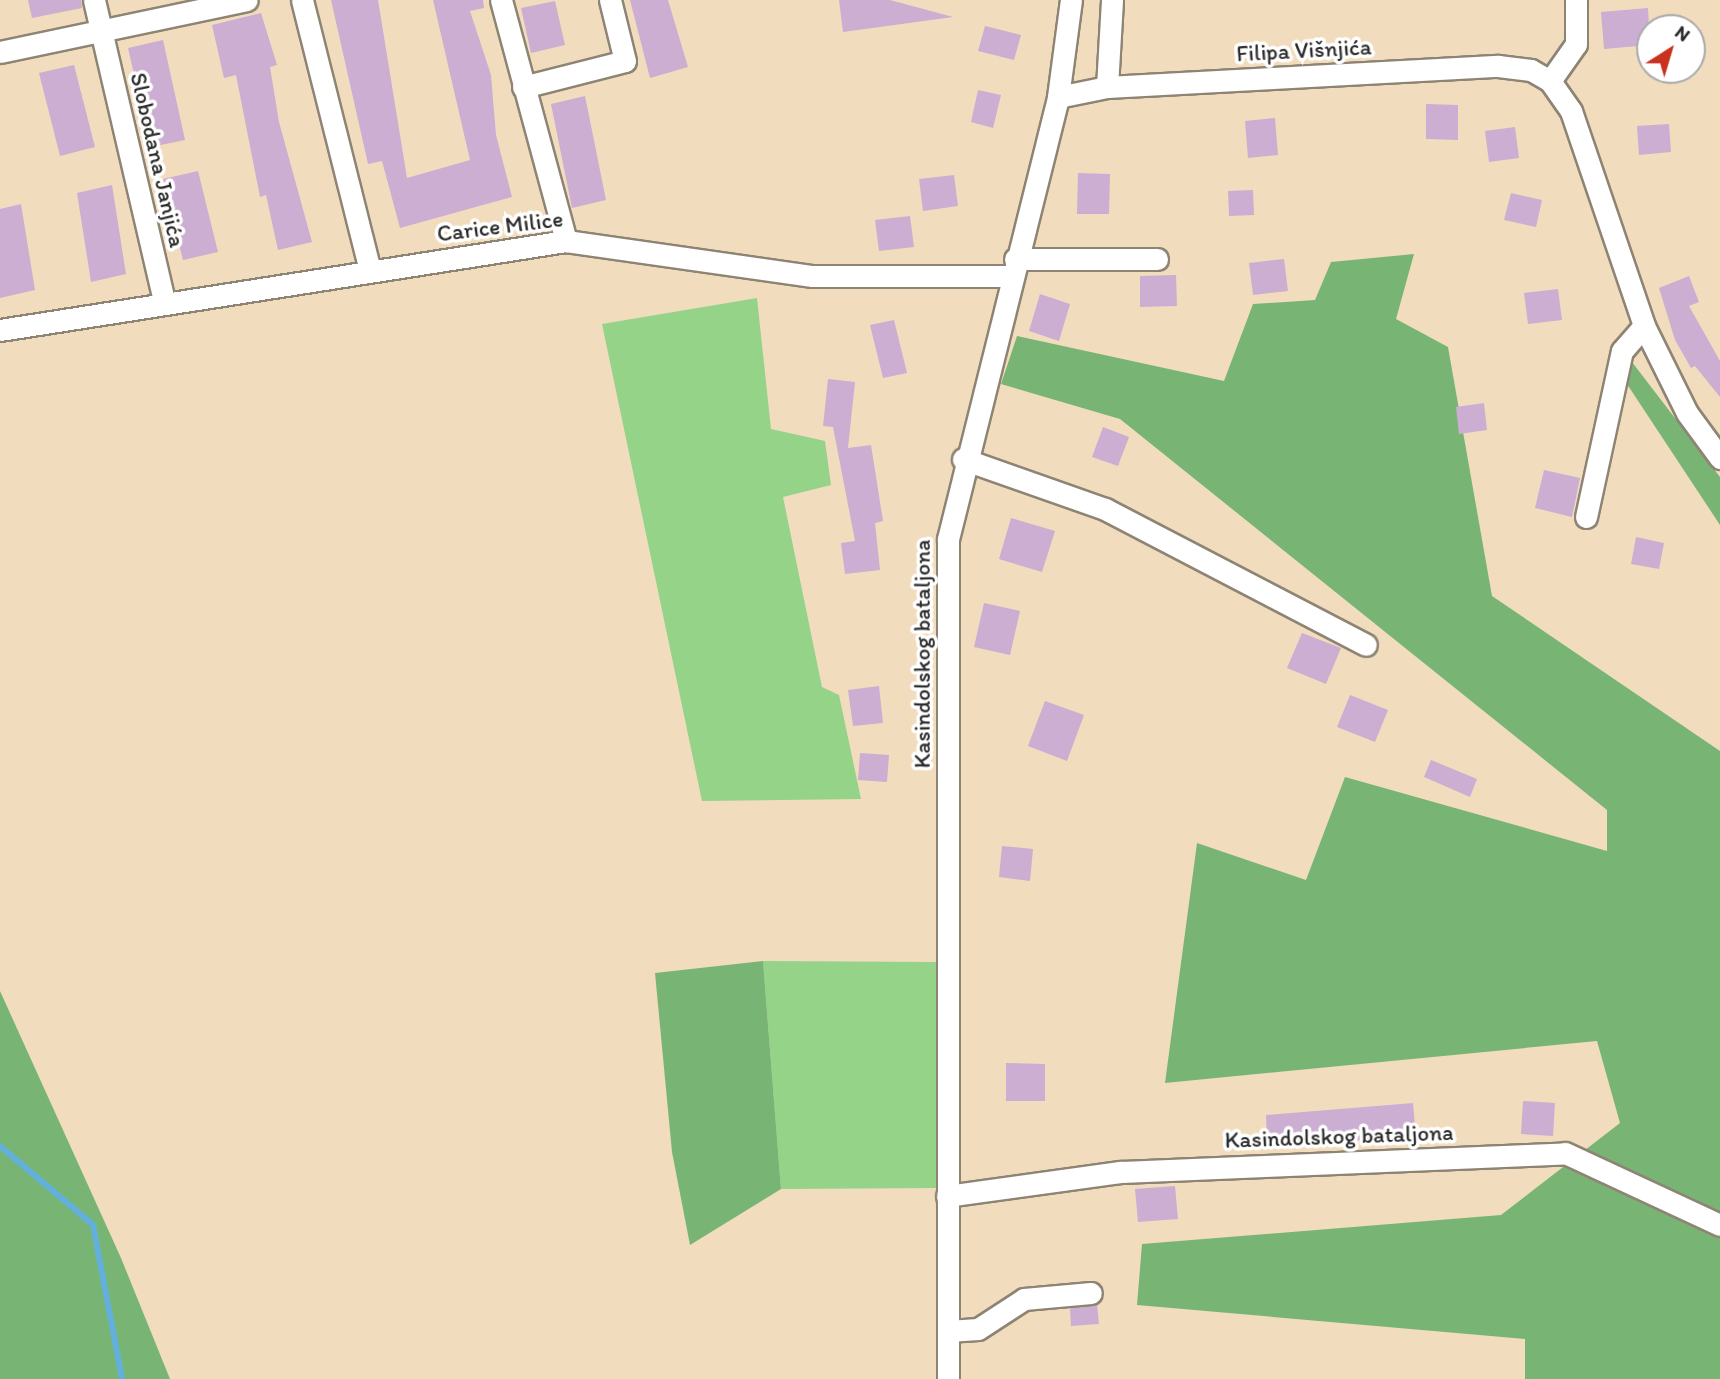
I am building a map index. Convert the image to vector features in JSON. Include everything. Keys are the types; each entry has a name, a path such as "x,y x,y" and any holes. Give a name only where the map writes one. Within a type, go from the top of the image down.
{"street":[{"name":"Slobodana Janjića","path":"94,0 164,302"},
{"path":"0,52 247,0"},
{"path":"302,0 370,270"},
{"path":"500,0 566,241"},
{"path":"523,87 625,61 610,0"},
{"name":"Kasindolskog bataljona","path":"948,1379 948,539 963,459 1058,97 1071,0"},
{"path":"1107,87 1112,0"},
{"path":"1577,0 1576,44 1550,81 1572,110 1644,326 1687,414 1720,457"},
{"name":"Filipa Višnjića","path":"1058,97 1107,87 1498,66 1531,70 1550,81"},
{"name":"Carice Milice","path":"0,330 164,302 566,241 813,276 1157,259"},
{"path":"1586,517 1622,351 1644,326"},
{"path":"963,459 1105,509 1366,645"},
{"name":"Kasindolskog bataljona","path":"947,1196 1120,1172 1565,1153 1720,1225"},
{"path":"948,1331 978,1329 1024,1299 1091,1293"}],"green space":[{"path":"1414,254 1396,319 1448,347 1492,596 1720,751 1720,1379 1525,1379 1525,1339 1137,1305 1142,1244 1501,1215 1620,1123 1597,1041 1165,1083 1197,843 1306,880 1345,777 1607,851 1607,810 1120,419 1001,384 1017,336 1224,381 1253,304 1315,300 1331,262"},
{"path":"757,298 771,429 825,441 831,485 783,497 822,687 839,695 861,799 702,801 602,324"},
{"path":"1632,362 1720,477 1720,525 1619,372"},
{"path":"763,961 939,962 939,1188 781,1189"},
{"path":"763,961 781,1189 690,1245 672,1152 655,973"},
{"path":"0,991 121,1258 170,1379 0,1379"}],"building":[{"path":"28,0 81,0 82,8 32,18"},
{"path":"331,0 378,0 407,178 470,160 433,0 483,0 484,8 470,11 491,75 496,135 512,197 400,228 382,161 368,164"},
{"path":"630,0 668,0 688,67 650,78"},
{"path":"839,0 890,0 953,17 843,32"},
{"path":"555,1 565,45 531,53 521,8"},
{"path":"1648,8 1648,14 1636,14 1636,46 1604,49 1601,12"},
{"path":"261,13 277,65 270,67 279,122 312,242 278,250 266,195 260,197 236,75 224,78 212,25"},
{"path":"985,26 1021,35 1014,60 978,51"},
{"path":"163,40 185,140 151,147 128,48"},
{"path":"74,65 95,147 60,156 39,73"},
{"path":"978,90 1001,95 993,128 971,122"},
{"path":"585,96 606,200 572,208 551,104"},
{"path":"1426,104 1458,105 1458,140 1426,139"},
{"path":"1275,118 1278,155 1248,158 1245,121"},
{"path":"1669,124 1671,152 1639,155 1637,126"},
{"path":"1515,127 1519,158 1489,162 1485,131"},
{"path":"198,171 218,252 183,260 163,179"},
{"path":"1078,173 1110,174 1109,214 1077,214"},
{"path":"954,175 958,206 923,211 919,179"},
{"path":"112,185 126,274 91,282 77,193"},
{"path":"1253,190 1254,215 1229,216 1228,191"},
{"path":"1511,193 1542,200 1536,227 1504,220"},
{"path":"21,204 35,290 0,298 0,209"},
{"path":"910,216 914,247 879,251 875,220"},
{"path":"1284,259 1288,291 1253,295 1249,263"},
{"path":"1176,275 1177,306 1140,307 1140,276"},
{"path":"1689,276 1699,302 1689,306 1720,361 1720,397 1695,366 1691,368 1675,340 1659,288"},
{"path":"1558,289 1562,320 1528,324 1524,293"},
{"path":"1040,294 1070,304 1059,341 1029,331"},
{"path":"894,320 907,373 883,378 870,325"},
{"path":"828,379 855,382 848,448 871,445 883,521 875,523 880,570 845,574 841,543 855,541 833,427 823,426"},
{"path":"1484,403 1487,430 1459,434 1456,407"},
{"path":"1103,427 1129,437 1118,466 1092,457"},
{"path":"1544,470 1580,478 1572,517 1535,508"},
{"path":"1011,518 1055,531 1042,572 999,559"},
{"path":"1636,537 1664,543 1659,569 1631,564"},
{"path":"984,603 1020,611 1010,655 974,647"},
{"path":"1302,633 1341,648 1326,684 1287,668"},
{"path":"879,686 883,723 853,726 848,690"},
{"path":"1350,695 1388,710 1375,742 1337,727"},
{"path":"1045,701 1084,715 1067,761 1028,746"},
{"path":"860,753 889,755 887,782 858,780"},
{"path":"1431,760 1477,779 1470,797 1424,777"},
{"path":"1002,846 1033,849 1030,881 999,877"},
{"path":"1006,1063 1045,1064 1045,1101 1006,1101"},
{"path":"1523,1101 1555,1103 1553,1136 1521,1134"},
{"path":"1413,1103 1416,1138 1267,1144 1266,1115"},
{"path":"1175,1186 1178,1219 1138,1222 1135,1189"},
{"path":"1097,1304 1099,1324 1071,1326 1070,1308"}],"waterway":[{"path":"0,1146 93,1225 122,1379"}]}
